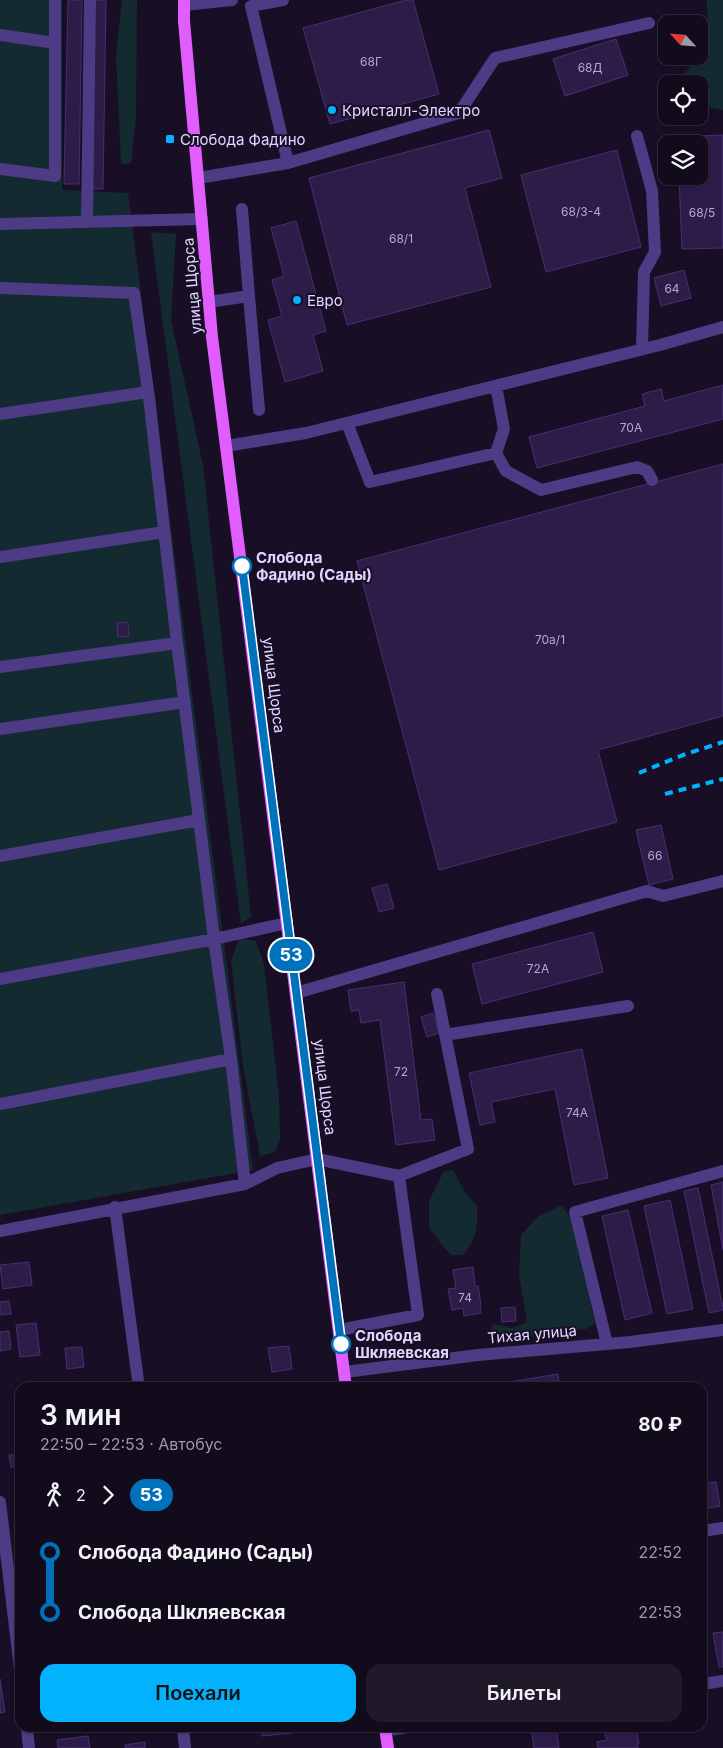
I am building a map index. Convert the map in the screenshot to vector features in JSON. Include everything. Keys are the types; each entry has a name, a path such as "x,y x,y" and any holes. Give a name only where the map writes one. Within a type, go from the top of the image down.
{"main road":[{"name":"улица Щорса","path":"184,2 184,21 209,302 346,1382"},
{"path":"386,1732 388,1748"}],"street":[{"path":"0,169 55,176 56,0"},
{"path":"87,222 90,0"},
{"path":"184,2 232,0"},
{"path":"282,0 251,6 288,163"},
{"path":"198,178 288,163 459,114 495,58 649,23"},
{"path":"0,35 55,43"},
{"path":"637,136 652,191 655,252 644,272 642,349"},
{"path":"242,209 259,410"},
{"path":"0,224 202,219"},
{"path":"0,288 134,293 148,392 214,939 232,1059 245,1184"},
{"path":"209,302 249,296"},
{"path":"226,446 299,434 347,423 723,327"},
{"path":"496,386 504,428 496,453 506,471 541,490 636,467 647,471 652,480"},
{"path":"0,414 148,392"},
{"path":"347,423 370,482 496,453"},
{"path":"0,557 164,532"},
{"path":"0,667 177,643"},
{"path":"0,729 185,702"},
{"path":"0,856 199,820"},
{"path":"296,993 647,891 664,896 723,881"},
{"path":"0,979 214,939 287,923"},
{"path":"0,1231 245,1184 277,1168 317,1159 399,1176 468,1149 437,994"},
{"path":"446,1035 628,1006"},
{"path":"0,1104 232,1059"},
{"path":"607,1344 575,1212 723,1171"},
{"path":"340,1330 418,1315 399,1176"},
{"path":"115,1208 137,1382"},
{"name":"Тихая улица","path":"345,1372 478,1355 607,1344 723,1330"},
{"path":"0,1502 15,1628"},
{"path":"707,1530 723,1528"},
{"path":"707,1683 723,1681"},
{"path":"27,1732 29,1748"},
{"path":"183,1732 185,1748"}],"green space":[{"path":"0,0 62,0 62,190 128,193 253,1170 0,1215"},
{"path":"122,0 137,0 136,117 131,163 121,164 116,55"},
{"path":"707,0 723,0 723,110 708,107 708,75 684,74 692,65 708,65"},
{"path":"151,232 176,234 171,320 203,465 251,916 241,924"},
{"path":"239,938 256,941 264,964 279,1096 280,1140 275,1152 260,1156 243,1066 231,961"},
{"path":"453,1170 464,1191 477,1206 476,1232 472,1243 463,1255 452,1255 444,1248 429,1227 429,1201 444,1171"},
{"path":"562,1205 573,1223 595,1323 586,1329 552,1331 530,1336 488,1335 493,1324 512,1328 527,1322 519,1275 521,1235 539,1216"}],"building":[{"path":"68,0 82,0 79,184 64,184"},
{"path":"93,0 106,0 103,189 90,189"},
{"path":"406,0 413,0 439,94 330,124 303,28"},
{"path":"616,39 628,75 565,96 553,59"},
{"path":"489,130 502,178 465,188 491,287 347,325 309,178"},
{"path":"723,135 723,248 682,249 679,185 708,185 708,136"},
{"path":"617,150 641,247 546,272 521,175"},
{"path":"296,221 326,331 313,335 323,371 285,382 268,320 282,316 272,280 284,276 271,228"},
{"path":"684,270 691,298 661,306 654,278"},
{"path":"723,385 723,419 537,468 529,437 645,406 642,394 661,389 664,401"},
{"path":"723,464 723,716 598,750 617,822 439,870 357,561"},
{"path":"128,622 129,636 118,637 117,623"},
{"path":"661,825 673,879 649,885 636,830"},
{"path":"387,884 394,908 379,912 372,888"},
{"path":"593,932 603,972 482,1004 472,964"},
{"path":"404,982 421,1120 432,1119 435,1140 396,1145 380,1020 361,1023 359,1010 351,1011 348,990"},
{"path":"433,1013 439,1033 427,1037 421,1017"},
{"path":"582,1049 608,1178 574,1185 555,1089 491,1102 495,1122 480,1125 469,1073"},
{"path":"723,1182 723,1250 711,1185"},
{"path":"698,1188 723,1308 723,1310 709,1313 684,1191"},
{"path":"670,1200 693,1309 667,1314 644,1206"},
{"path":"628,1210 652,1313 625,1320 602,1216"},
{"path":"29,1262 32,1285 3,1289 0,1265"},
{"path":"473,1267 475,1286 478,1286 481,1313 464,1316 463,1308 452,1310 448,1289 456,1288 453,1270"},
{"path":"9,1301 11,1314 0,1315 0,1302"},
{"path":"515,1307 516,1321 502,1322 501,1308"},
{"path":"36,1323 40,1355 20,1357 16,1325"},
{"path":"9,1331 11,1349 0,1351 0,1332"},
{"path":"289,1346 292,1369 272,1372 268,1348"},
{"path":"82,1347 84,1367 67,1369 65,1348"},
{"path":"558,1374 559,1382 509,1382"},
{"path":"15,1454 15,1467 11,1467 9,1455"},
{"path":"716,1482 720,1506 707,1508 707,1483"},
{"path":"723,1632 723,1667 719,1667 713,1633"},
{"path":"0,1679 5,1712 0,1713"},
{"path":"262,1732 292,1733 262,1736"},
{"path":"532,1732 557,1732 559,1748 534,1748"},
{"path":"605,1732 637,1732 639,1744 637,1744 638,1748 598,1748 597,1742 607,1740"},
{"path":"88,1736 90,1748 58,1748 57,1740"},
{"path":"145,1742 145,1748 125,1748 125,1745"}],"railway":[{"path":"639,773 683,755 723,742"},
{"path":"665,794 723,779"}],"bus line":[{"name":"53","path":"242,566 341,1344"}],"place":[{"name":"Кристалл-Электро","path":"332,110"},
{"name":"Слобода Фадино","path":"170,139"},
{"name":"Евро","path":"297,300"},
{"name":"Слобода Фадино (Сады)","path":"242,566"},
{"name":"Слобода Шкляевская","path":"341,1344"}]}
